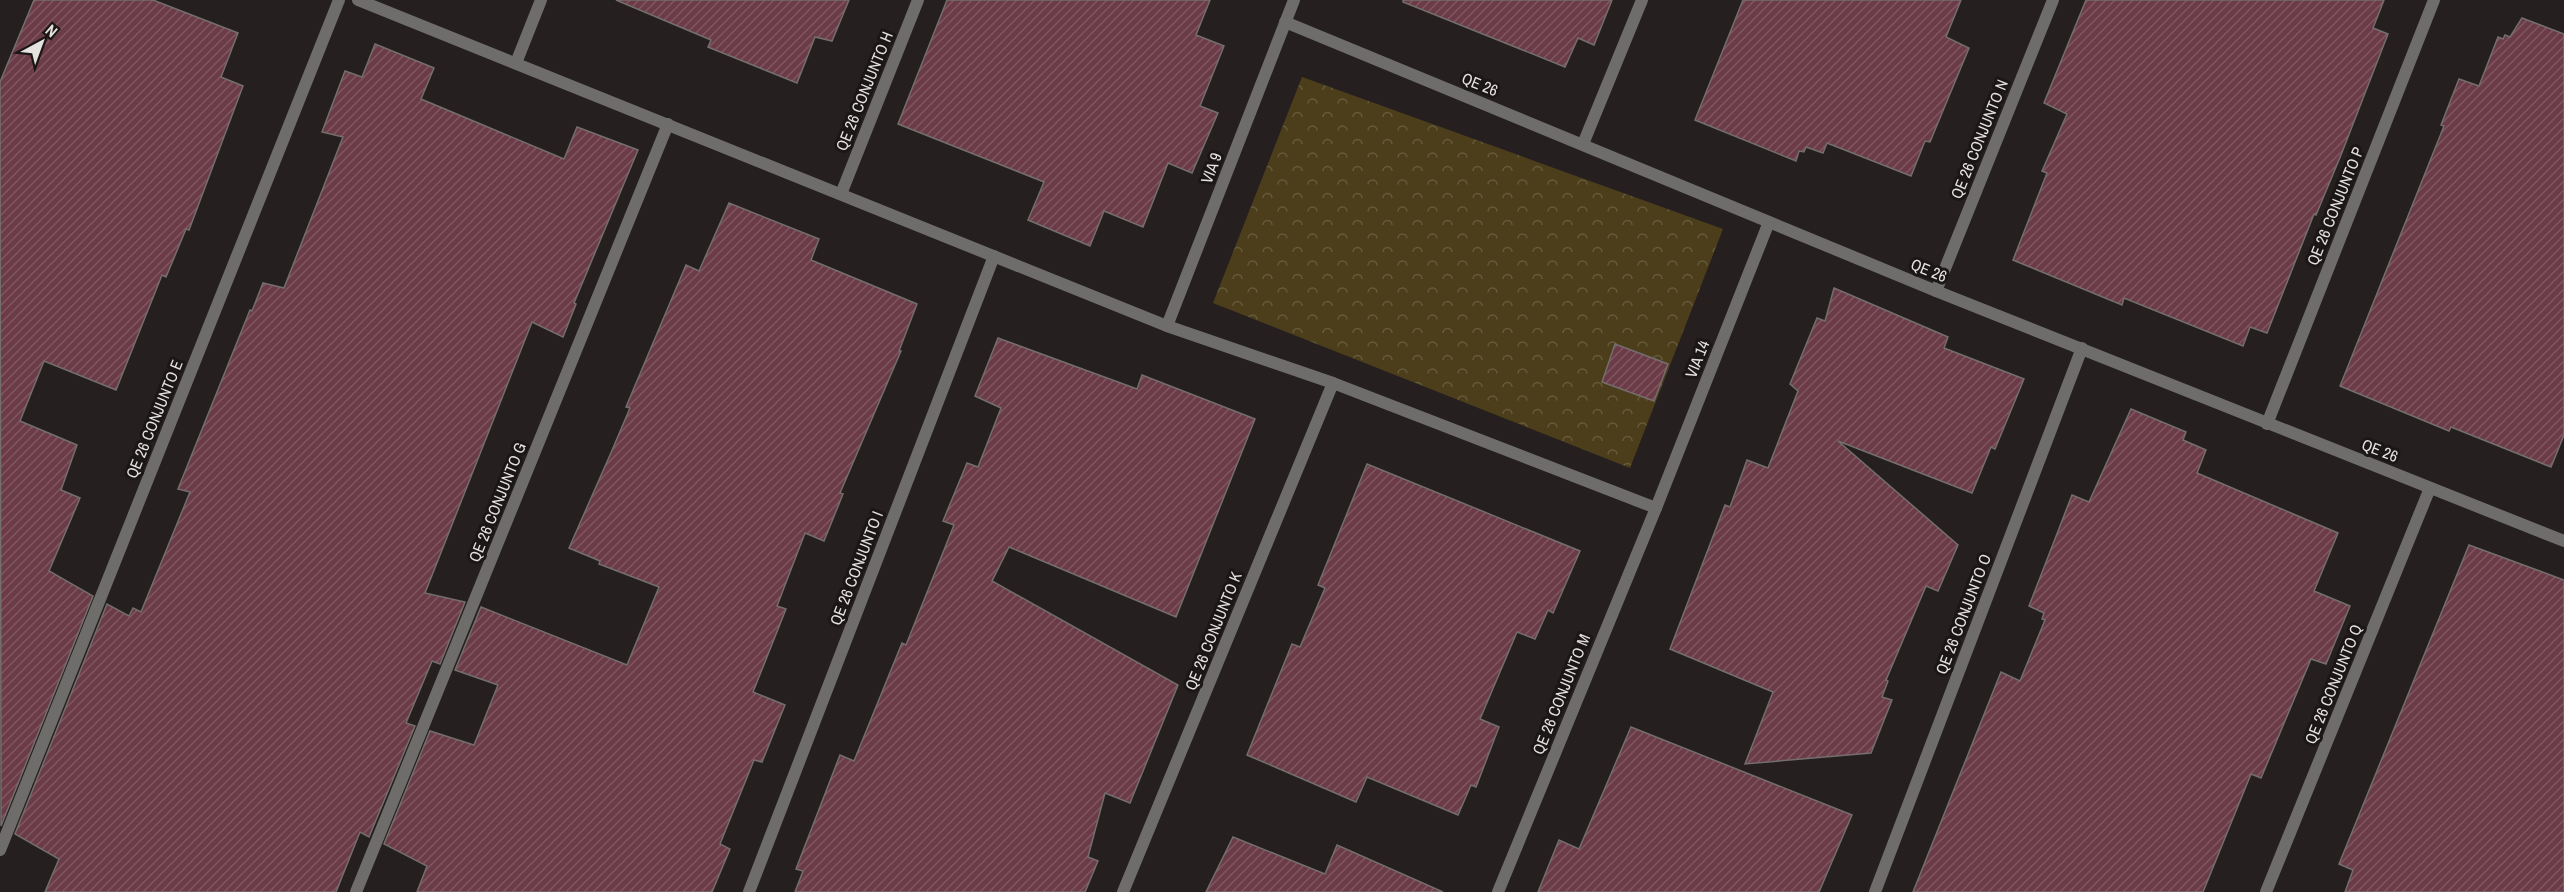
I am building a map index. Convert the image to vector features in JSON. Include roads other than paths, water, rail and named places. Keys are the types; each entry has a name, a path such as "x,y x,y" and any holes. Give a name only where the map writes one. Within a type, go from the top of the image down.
{"street":[{"name":"QE 26 CONJUNTO E","path":"0,850 339,0"},
{"path":"358,0 1167,326 1333,383 1656,508"},
{"path":"516,63 541,0"},
{"name":"QE 26 CONJUNTO H","path":"841,194 918,0"},
{"name":"VIA 9","path":"1167,326 1294,0"},
{"path":"1583,144 1642,0"},
{"name":"QE 26 CONJUNTO N","path":"1936,291 2053,0"},
{"name":"QE 26 CONJUNTO P","path":"2267,424 2434,0"},
{"name":"QE 26","path":"1285,22 1936,291 2564,542"},
{"name":"QE 26 CONJUNTO G","path":"356,892 668,124"},
{"name":"VIA 14","path":"1656,508 1769,222"},
{"name":"QE 26 CONJUNTO I","path":"749,892 994,256"},
{"name":"QE 26 CONJUNTO O","path":"1875,892 2082,348"},
{"name":"QE 26 CONJUNTO K","path":"1123,892 1333,383"},
{"name":"QE 26 CONJUNTO Q","path":"2266,892 2430,488"},
{"name":"QE 26 CONJUNTO M","path":"1498,892 1656,508"}]}
